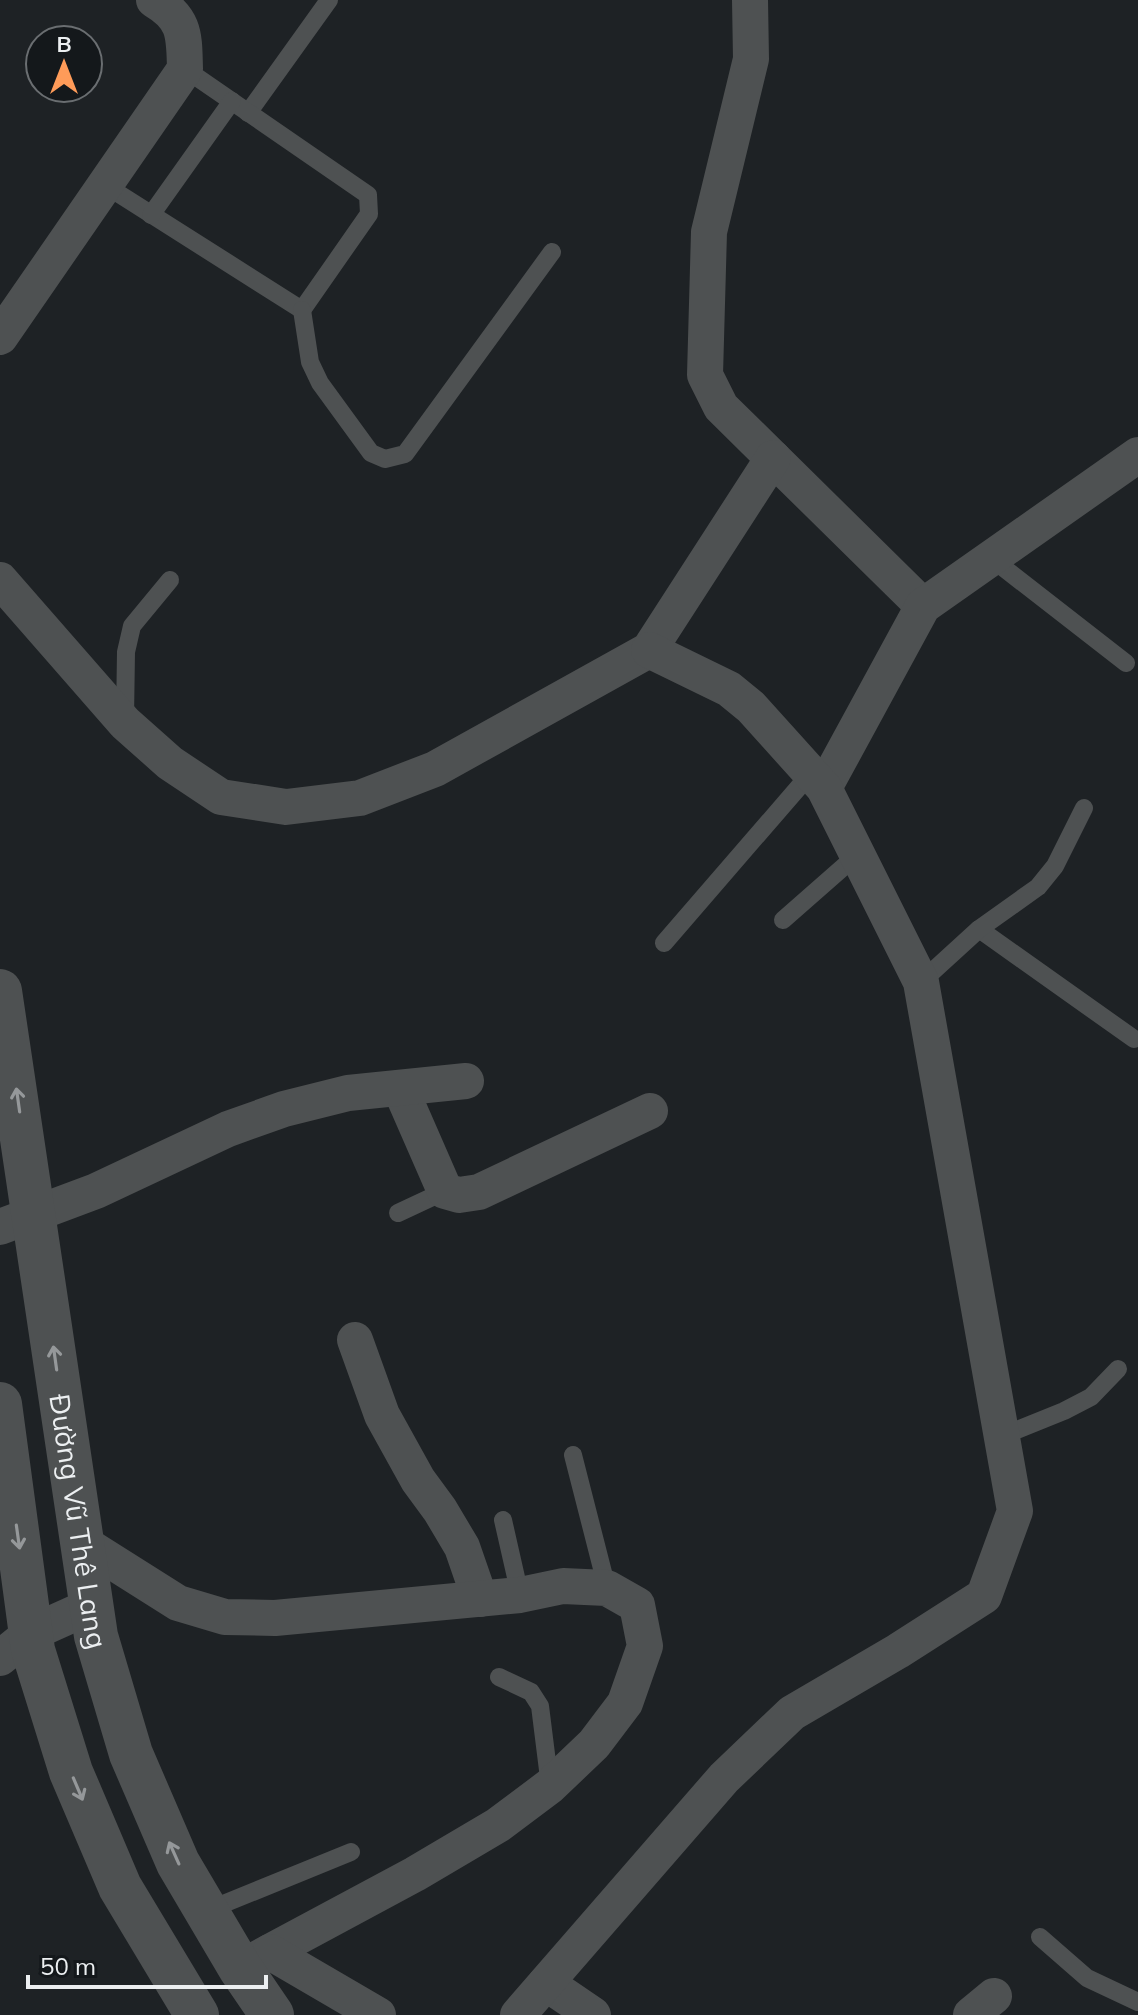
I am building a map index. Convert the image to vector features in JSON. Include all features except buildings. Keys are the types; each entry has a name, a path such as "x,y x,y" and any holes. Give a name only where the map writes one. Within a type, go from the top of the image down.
{"street":[{"path":"0,337 185,69 184,30 164,6 154,0"},
{"path":"750,0 751,59 709,232 705,375 721,407 923,606"},
{"path":"817,780 923,606 1138,455"},
{"path":"0,580 125,723 170,763 221,797 286,807 360,798 435,769 649,650 773,458"},
{"path":"518,2015 724,1778 792,1713 984,1596 1015,1511 921,982 817,780 751,707 729,689 649,650"},
{"name":"Đường Vũ Thê Lang","path":"0,991 17,1220 83,1543 96,1636 131,1754 178,1863 206,1911 255,1960 272,2015"},
{"path":"17,1220 96,1191 228,1129 284,1109 348,1093 466,1081"},
{"path":"400,1088 445,1191 459,1195 479,1192 650,1111"},
{"path":"355,1340 382,1415 418,1480 462,1547 480,1599"},
{"path":"0,1404 16,1646"},
{"path":"83,1543 178,1603 225,1617 275,1618 520,1595 563,1586 607,1588 637,1605 645,1646 625,1703 594,1744 550,1786 474,1839 255,1960"},
{"path":"16,1646 91,1606"},
{"path":"16,1646 33,1650 71,1772 120,1887 197,2015"},
{"path":"255,1960 378,2015"},
{"path":"546,1983 593,2015"}],"lane":[{"path":"248,113 329,0"},
{"path":"185,69 368,195 369,214 302,310 310,362 320,383 371,453 385,459 405,454 552,252"},
{"path":"151,215 232,101"},
{"path":"105,185 302,310"},
{"path":"991,558 1126,663"},
{"path":"125,723 126,652 132,626 170,580"},
{"path":"664,943 817,780"},
{"path":"921,982 979,929 1038,887 1055,866 1084,808"},
{"path":"783,920 857,855"},
{"path":"979,929 1134,1039"},
{"path":"398,1213 445,1191"},
{"path":"1002,1436 1091,1397 1118,1369"},
{"path":"573,1455 607,1588"},
{"path":"503,1520 520,1595"},
{"path":"499,1677 531,1692 540,1706 550,1786"},
{"path":"206,1911 351,1852"},
{"path":"1040,1937 1087,1978 1138,2002"}]}
